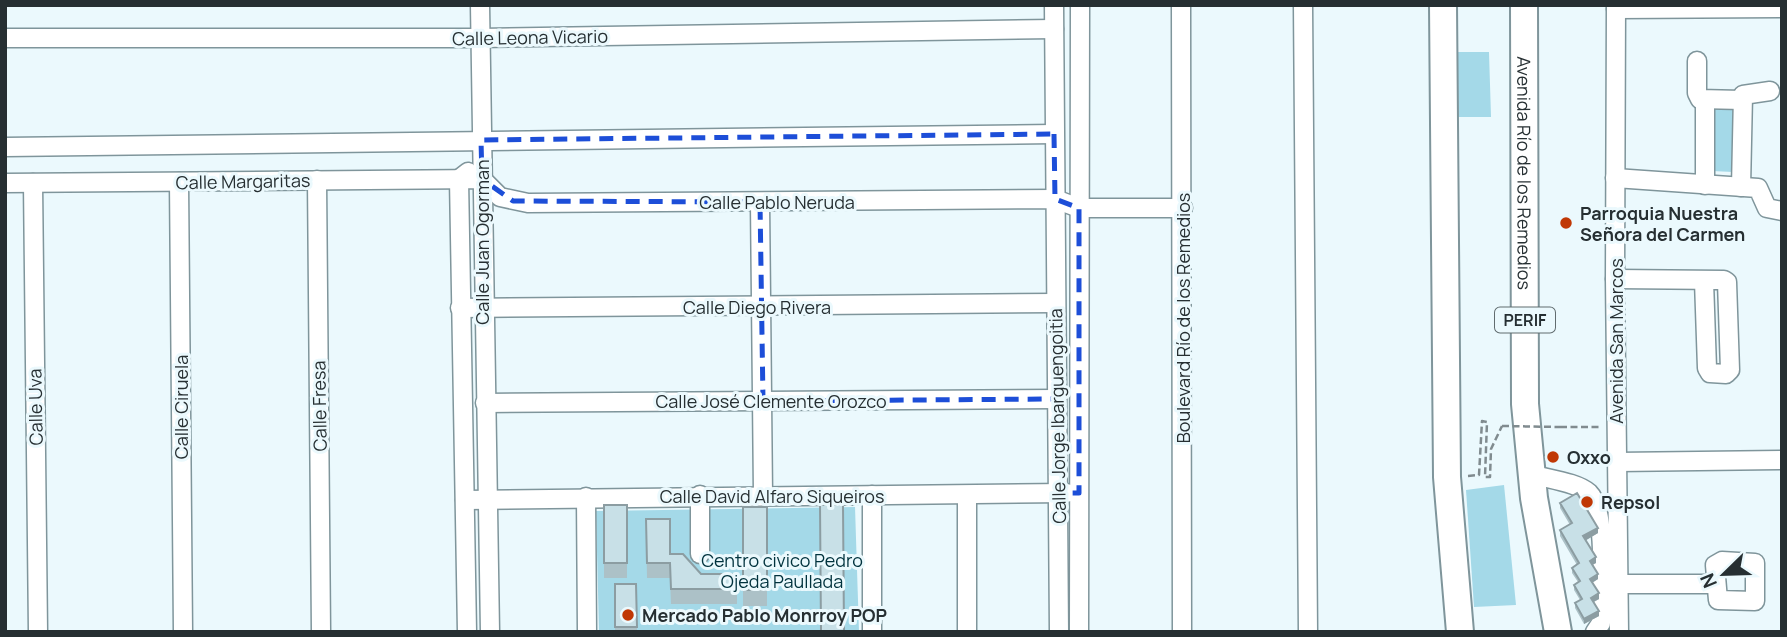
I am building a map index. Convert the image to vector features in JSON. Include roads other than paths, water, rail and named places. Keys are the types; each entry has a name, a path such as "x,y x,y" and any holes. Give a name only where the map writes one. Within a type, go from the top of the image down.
{"highway":[{"path":"1443,5 1447,477 1460,632"},
{"name":"Avenida Río de los Remedios","path":"1524,5 1525,404 1531,474 1545,574 1558,632"}],"street":[{"path":"480,5 481,140 1054,134"},
{"name":"Calle Jorge Ibarguengoitia","path":"1054,5 1059,632"},
{"name":"Calle Jorge Ibarguengoitia","path":"1079,632 1080,5"},
{"name":"Boulevard Río de los Remedios","path":"1181,5 1182,632"},
{"path":"1303,5 1308,632"},
{"path":"1616,7 1782,8"},
{"name":"Avenida San Marcos","path":"1616,7 1615,279 1619,632"},
{"name":"Calle Leona Vicario","path":"5,38 480,38 1054,29"},
{"path":"1697,61 1697,93 1705,100 1742,100"},
{"path":"1770,92 1745,93 1742,100 1750,187 1767,208 1782,211"},
{"path":"1704,185 1705,100"},
{"name":"Calle Margaritas","path":"5,147 481,140"},
{"name":"Calle Juan Ogorman","path":"467,632 459,179 476,161 481,140"},
{"name":"Calle Juan Ogorman","path":"481,140 490,632"},
{"path":"1615,178 1750,187"},
{"name":"Calle Pablo Neruda","path":"482,179 500,197 528,204 1055,200 1079,208 1183,208"},
{"name":"Calle Margaritas","path":"5,183 482,179"},
{"name":"Calle Fresa","path":"317,180 321,632"},
{"name":"Calle Ciruela","path":"179,182 183,632"},
{"name":"Calle Uva","path":"33,183 38,632"},
{"path":"760,202 762,495"},
{"path":"1615,279 1724,281 1728,284 1730,370 1726,374 1710,373 1706,368 1704,281"},
{"name":"Calle Diego Rivera","path":"460,308 762,308 1055,303"},
{"name":"Calle José Clemente Orozco","path":"485,403 1056,399"},
{"path":"1617,462 1782,460"},
{"path":"1531,474 1587,491 1593,499 1599,518 1601,610 1601,623 1595,632"},
{"path":"1593,499 1618,489"},
{"name":"Calle David Alfaro Siqueiros","path":"465,500 700,495 967,496 1079,493"},
{"path":"700,495 700,554"},
{"path":"872,495 872,632"},
{"path":"967,496 967,632"},
{"path":"586,497 587,632"},
{"path":"1619,584 1715,583"}],"place":[{"name":"Parroquia Nuestra Señora del Carmen","path":"1566,223"},
{"name":"Oxxo","path":"1553,457"},
{"name":"Repsol","path":"1587,502"},
{"name":"Mercado Pablo Monrroy POP","path":"628,615"}],"park label":[{"name":"Centro civico Pedro Ojeda Paullada","path":"782,570"}]}
